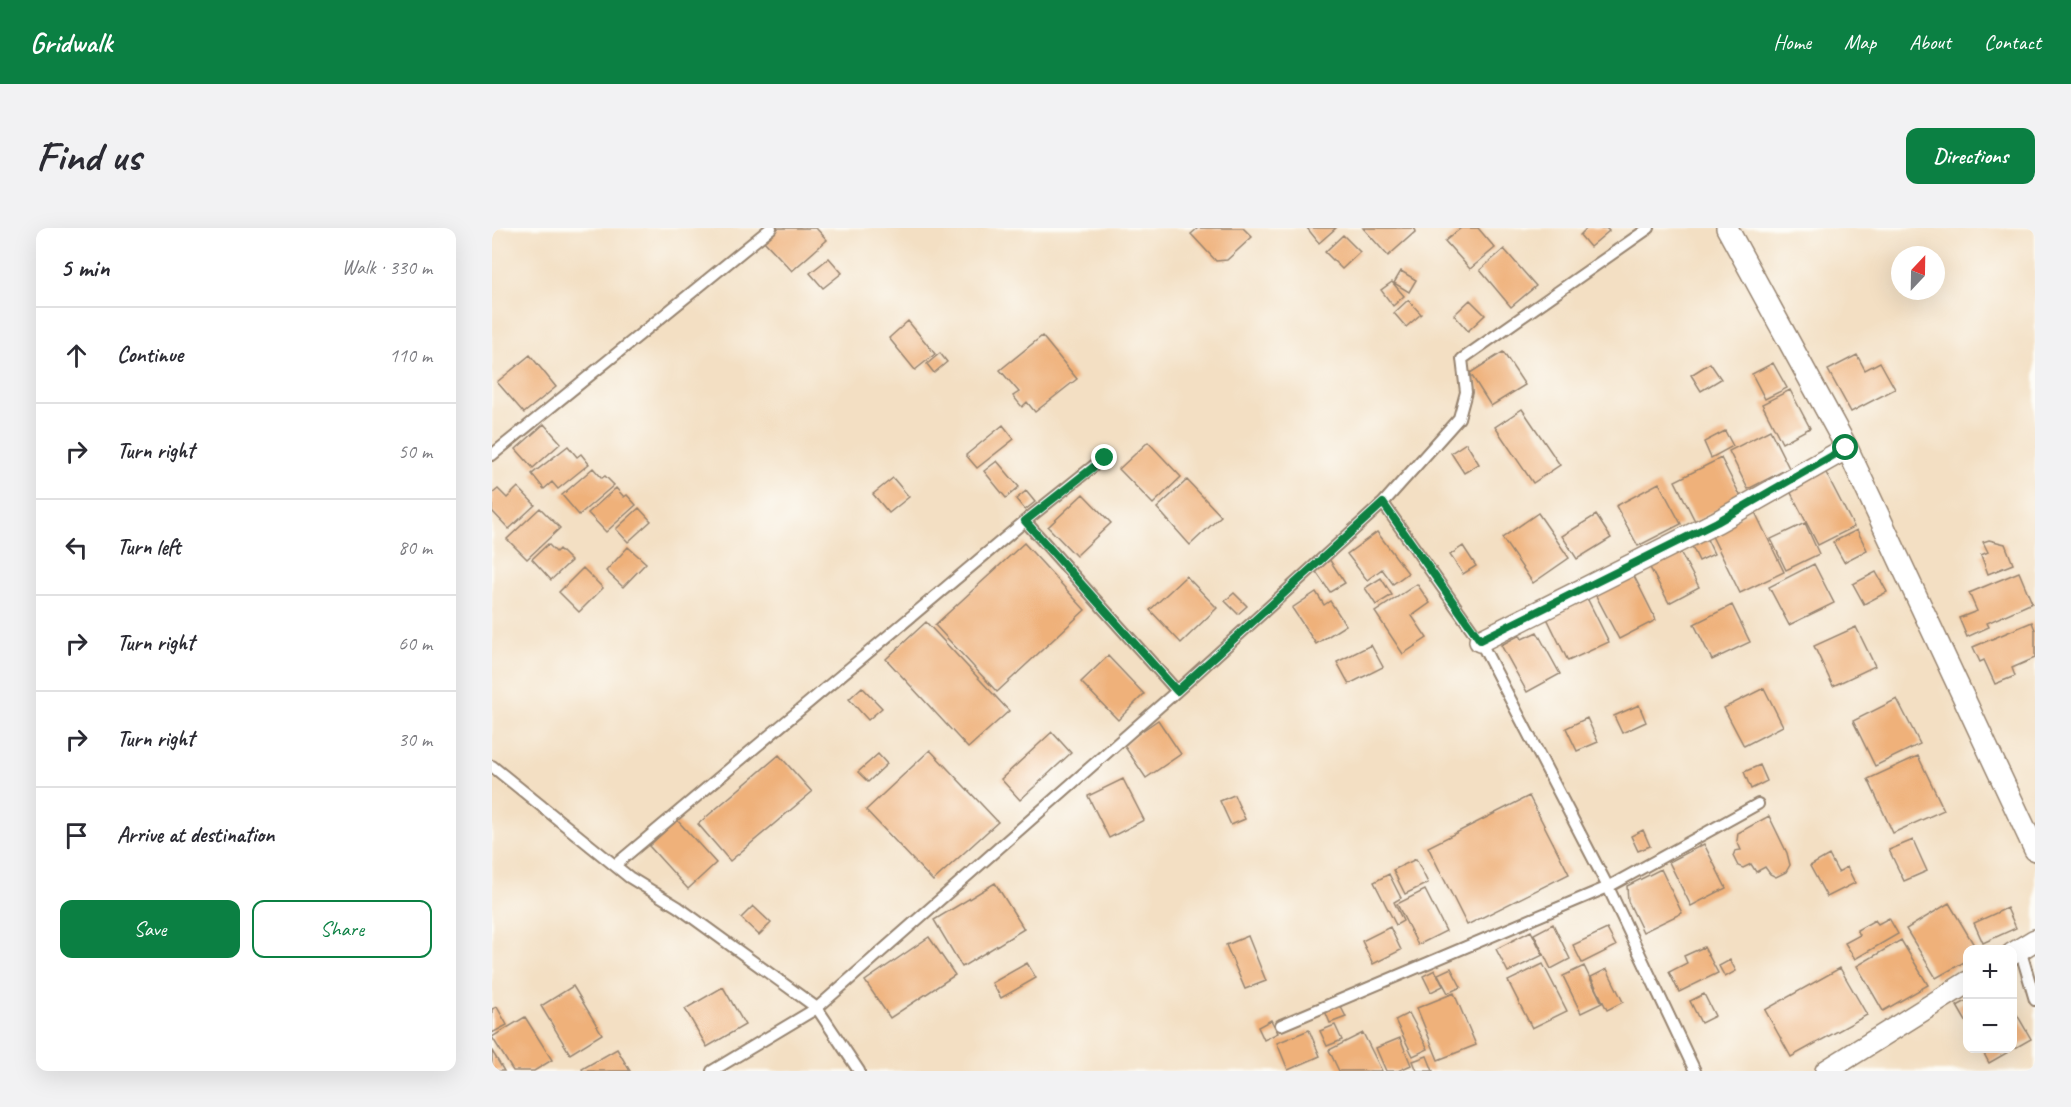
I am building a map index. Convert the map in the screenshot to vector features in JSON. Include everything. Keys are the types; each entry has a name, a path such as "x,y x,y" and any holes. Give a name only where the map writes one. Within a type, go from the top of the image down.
{"street":[{"path":"1727,228 1846,448 2035,850"},
{"path":"1480,640 1717,522 1846,448"},
{"path":"1827,1071 1963,985"}],"lane":[{"path":"492,455 771,228"},
{"path":"712,1071 817,1008 1177,691 1383,503 1459,418 1466,392 1462,359 1649,228"},
{"path":"615,866 1025,521 1105,458"},
{"path":"1383,503 1480,640 1608,887 1695,1071"},
{"path":"1025,521 1177,691"},
{"path":"492,766 629,877 678,907 817,1008 859,1071"},
{"path":"1281,1024 1608,887 1758,804"},
{"path":"2022,947 2035,1000"}],"building":[{"path":"778,228 816,228 827,240 792,271 764,241"},
{"path":"1198,228 1243,228 1252,237 1227,260 1216,261 1191,234"},
{"path":"1307,228 1336,228 1319,243"},
{"path":"1363,228 1414,228 1416,231 1388,256"},
{"path":"1461,228 1478,228 1495,248 1470,269 1445,241"},
{"path":"1587,228 1606,228 1609,231 1590,247 1580,235"},
{"path":"1343,235 1360,252 1342,269 1325,252"},
{"path":"1504,249 1536,286 1511,307 1480,270"},
{"path":"829,258 842,273 823,288 810,273"},
{"path":"1401,271 1416,280 1409,292 1394,283"},
{"path":"1392,282 1404,296 1393,306 1381,290"},
{"path":"1408,300 1421,314 1406,327 1394,313"},
{"path":"1470,300 1485,315 1468,331 1454,315"},
{"path":"908,321 935,354 915,370 889,338"},
{"path":"1042,336 1077,379 1035,412 1027,402 1022,407 1013,396 1019,392 1000,370"},
{"path":"1503,352 1525,385 1491,406 1470,373"},
{"path":"940,353 947,362 934,373 927,364"},
{"path":"530,355 556,387 524,413 497,382"},
{"path":"1857,355 1865,370 1880,362 1895,389 1851,412 1828,370"},
{"path":"1710,363 1721,379 1701,391 1691,375"},
{"path":"1773,363 1787,388 1765,399 1752,374"},
{"path":"1790,390 1810,428 1782,443 1762,404"},
{"path":"1522,409 1560,465 1533,483 1495,427"},
{"path":"544,424 561,443 533,468 516,449"},
{"path":"1003,425 1014,439 977,468 966,455"},
{"path":"1770,430 1789,468 1748,489 1729,451"},
{"path":"1725,431 1733,446 1711,458 1704,442"},
{"path":"1148,442 1181,477 1153,504 1119,469"},
{"path":"1466,443 1479,464 1464,473 1451,453"},
{"path":"568,446 577,457 581,454 589,464 558,489 552,482 544,489 532,474"},
{"path":"1721,458 1741,497 1695,521 1675,481"},
{"path":"997,461 1019,487 1006,498 984,471"},
{"path":"593,468 602,478 605,476 614,485 579,515 562,495"},
{"path":"1824,469 1854,527 1818,545 1788,487"},
{"path":"893,478 909,497 889,513 873,494"},
{"path":"1187,480 1221,516 1190,545 1157,508"},
{"path":"1659,483 1681,524 1638,546 1616,506"},
{"path":"518,487 535,505 509,529 492,511 492,494 498,489 507,498"},
{"path":"616,488 636,505 606,532 588,513"},
{"path":"1026,491 1035,502 1025,510 1016,499"},
{"path":"1083,494 1111,523 1076,556 1048,527"},
{"path":"540,508 560,528 527,559 507,539"},
{"path":"639,508 651,521 628,542 616,529"},
{"path":"1754,510 1784,572 1740,593 1710,532"},
{"path":"1538,513 1569,558 1533,583 1502,538"},
{"path":"1596,515 1611,538 1577,559 1562,536"},
{"path":"1805,523 1819,554 1786,570 1771,539"},
{"path":"1857,530 1867,550 1844,562 1833,542"},
{"path":"1377,532 1408,573 1393,584 1382,569 1367,580 1347,554"},
{"path":"1705,535 1714,554 1699,561 1690,542"},
{"path":"1989,540 2005,544 2013,564 1988,574 1981,555 1988,552 1983,542"},
{"path":"1024,543 1085,610 997,692 935,625"},
{"path":"548,544 556,552 559,549 571,561 551,580 532,559"},
{"path":"1463,546 1476,566 1463,574 1450,555"},
{"path":"1677,546 1699,587 1669,603 1647,562"},
{"path":"628,547 646,563 623,587 606,571"},
{"path":"1329,559 1345,583 1330,592 1314,569"},
{"path":"1814,564 1834,603 1789,625 1769,587"},
{"path":"583,568 603,588 579,612 559,592"},
{"path":"1632,572 1656,620 1619,639 1594,592"},
{"path":"1876,572 1887,592 1864,604 1853,584"},
{"path":"2019,572 2032,603 1987,623 1989,627 1967,637 1959,618 1977,611 1969,593"},
{"path":"1186,576 1217,608 1181,643 1150,610"},
{"path":"1381,578 1392,595 1376,605 1365,588"},
{"path":"1417,584 1430,603 1412,616 1427,638 1403,654 1375,612"},
{"path":"1316,592 1324,605 1330,601 1346,625 1316,644 1292,608"},
{"path":"1234,593 1247,606 1238,614 1225,601"},
{"path":"1586,596 1609,642 1568,661 1546,616"},
{"path":"1732,605 1750,642 1712,660 1694,624"},
{"path":"926,622 1009,711 968,748 886,659"},
{"path":"2032,622 2035,630 2035,658 2012,668 2015,676 1995,684 1984,660 1980,662 1973,647"},
{"path":"1856,627 1875,666 1833,686 1814,646"},
{"path":"1537,632 1560,674 1527,692 1501,645 1520,635 1522,639"},
{"path":"1371,645 1383,667 1349,684 1337,662"},
{"path":"1108,656 1144,694 1118,720 1081,682"},
{"path":"862,687 882,708 868,720 849,699"},
{"path":"1764,688 1783,726 1744,746 1724,708"},
{"path":"1897,699 1920,744 1875,766 1853,721"},
{"path":"1639,705 1646,722 1622,733 1614,716"},
{"path":"1587,718 1598,742 1577,751 1566,728"},
{"path":"1158,720 1181,754 1146,778 1123,744"},
{"path":"1052,732 1071,753 1020,800 1001,779"},
{"path":"930,750 998,822 933,881 866,810"},
{"path":"878,754 887,764 868,782 858,772"},
{"path":"779,755 812,792 730,861 698,824"},
{"path":"1918,756 1944,810 1893,833 1868,779"},
{"path":"1760,765 1767,781 1751,789 1744,772"},
{"path":"1123,779 1144,820 1109,838 1088,796"},
{"path":"1234,795 1245,819 1231,825 1220,801"},
{"path":"1529,796 1569,874 1467,925 1428,847"},
{"path":"1769,816 1787,853 1790,865 1786,872 1776,877 1770,874 1765,867 1756,872 1751,864 1743,868 1738,866 1733,856 1735,851 1741,850 1737,841 1738,833"},
{"path":"677,820 716,863 688,889 649,846"},
{"path":"1643,830 1650,846 1638,851 1631,836"},
{"path":"1913,840 1927,871 1904,881 1889,850"},
{"path":"1704,844 1726,888 1691,906 1669,862"},
{"path":"1829,855 1838,872 1847,867 1855,883 1827,897 1810,866"},
{"path":"1416,859 1428,883 1405,894 1393,870"},
{"path":"1661,869 1682,913 1643,932 1628,901 1627,886"},
{"path":"1389,874 1401,898 1394,902 1403,921 1396,925 1374,882"},
{"path":"995,883 1024,929 962,967 934,920"},
{"path":"1425,890 1446,931 1418,945 1397,904"},
{"path":"1949,903 1974,945 1963,945 1963,963 1936,978 1906,929"},
{"path":"753,906 771,923 759,935 741,918"},
{"path":"2007,908 2016,928 1983,943 1974,923"},
{"path":"1889,918 1898,934 1855,959 1845,943 1860,935 1857,930 1875,920 1878,924"},
{"path":"1553,924 1570,959 1551,969 1534,934"},
{"path":"1390,927 1401,950 1373,964 1362,941"},
{"path":"1607,929 1616,946 1582,963 1573,945"},
{"path":"1531,931 1543,955 1508,972 1496,949"},
{"path":"1248,936 1266,981 1245,989 1226,945"},
{"path":"929,937 955,975 890,1018 865,981"},
{"path":"1901,940 1928,985 1883,1011 1857,966"},
{"path":"1704,947 1718,973 1679,992 1669,972 1687,963 1684,956"},
{"path":"1730,960 1736,971 1725,977 1719,966"},
{"path":"1027,963 1036,978 1001,998 992,983"},
{"path":"1543,964 1567,1011 1532,1028 1508,981"},
{"path":"1584,966 1602,1003 1581,1013 1563,976"},
{"path":"1451,968 1461,987 1448,993 1438,974"},
{"path":"1840,968 1867,1015 1791,1057 1765,1010"},
{"path":"1607,969 1623,1002 1607,1010 1591,977"},
{"path":"1435,970 1443,986 1431,992 1423,976"},
{"path":"573,986 602,1034 570,1054 541,1006"},
{"path":"723,987 745,1025 707,1047 685,1009"},
{"path":"1454,993 1476,1045 1438,1060 1417,1008"},
{"path":"1704,994 1715,1016 1701,1023 1690,1001"},
{"path":"1963,1003 1963,1016 1957,1006"},
{"path":"1340,1005 1346,1017 1330,1023 1325,1011"},
{"path":"497,1007 507,1025 492,1033 492,1009"},
{"path":"1409,1013 1428,1049 1413,1056 1395,1020"},
{"path":"2017,1015 2031,1039 2017,1047"},
{"path":"525,1017 552,1060 534,1071 513,1071 492,1037"},
{"path":"1271,1020 1278,1033 1264,1040 1258,1027"},
{"path":"1335,1025 1342,1040 1327,1046 1320,1031"},
{"path":"1309,1030 1320,1056 1288,1070 1277,1043"},
{"path":"1363,1033 1382,1071 1339,1071 1329,1050"},
{"path":"1400,1038 1411,1065 1398,1071 1386,1071 1376,1048"},
{"path":"617,1049 630,1071 583,1071 582,1069"},
{"path":"492,1051 504,1071 492,1071"},
{"path":"1984,1053 2006,1053 1989,1063"},
{"path":"1427,1056 1433,1071 1417,1071 1413,1061"}],"route":[{"path":"1105,458 1025,521 1177,691 1383,503 1480,640 1717,522 1846,448"}]}
